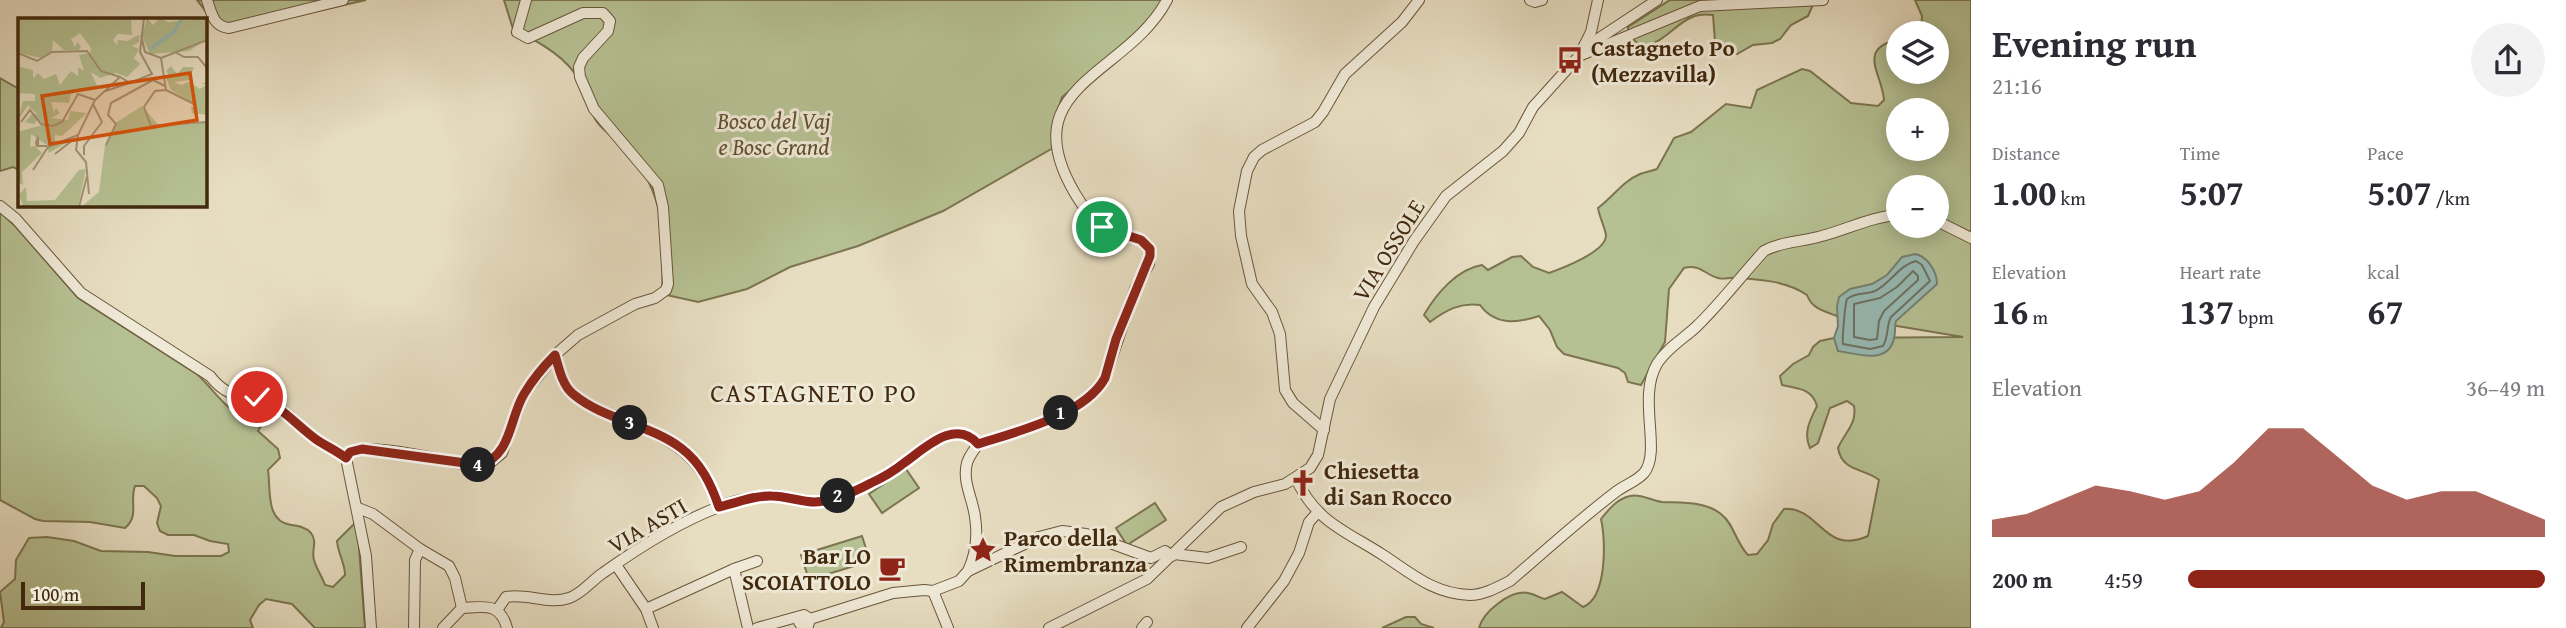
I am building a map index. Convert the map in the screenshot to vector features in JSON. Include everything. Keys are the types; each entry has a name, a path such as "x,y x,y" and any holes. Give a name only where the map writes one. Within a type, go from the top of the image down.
{"street":[{"path":"207,0 214,20 221,27 229,28 342,0"},
{"path":"346,458 350,452 362,449 468,465 491,462 502,453 523,395 555,355 578,335 666,290 668,265 663,207 658,185 594,109 580,77 579,67 583,58 608,31 610,22 603,13 583,13 528,38 517,32 526,0"},
{"path":"757,628 780,623 808,624 893,593 924,590 933,592 959,581 975,557 975,516 967,488 966,472 968,461 978,444 1029,429 1071,408 1099,389 1135,289 1149,264 1150,249 1141,240 1102,227 1092,218 1065,176 1058,150 1059,124 1066,100 1074,90 1134,41 1167,0"},
{"path":"1324,430 1293,403 1285,390 1280,334 1272,312 1252,284 1241,236 1239,211 1247,171 1254,157 1262,150 1315,122 1345,74 1402,22 1419,0"},
{"path":"1530,0 1542,0"},
{"name":"VIA OSSOLE","path":"1296,479 1310,468 1318,455 1330,398 1374,307 1433,211 1446,195 1503,151 1519,133 1533,107 1585,45 1591,32 1598,0"},
{"path":"1585,45 1657,0"},
{"path":"1579,55 1700,6 1823,0"},
{"path":"0,206 16,219 81,293 211,376 227,393 271,402 316,439 346,458 366,556 372,628"},
{"path":"1049,628 1137,585 1155,573 1221,507 1254,492 1296,479 1318,512 1342,533 1381,554 1424,584 1471,595 1510,581 1619,489 1642,475 1650,463 1647,410 1657,364 1674,345 1697,327 1764,251 1774,245 1814,239 1886,217"},
{"path":"1949,227 1971,238"},
{"path":"555,355 560,374 572,393 605,412 658,434 682,449 704,472 719,507"},
{"name":"VIA ASTI","path":"497,610 506,597 551,600 570,598 662,536 719,507 770,495 812,501 824,500 872,483 940,437 962,435 978,444"},
{"path":"358,508 373,514 420,549 449,566 455,578 462,608"},
{"path":"1247,628 1284,581 1299,553 1309,522 1318,512"},
{"path":"968,571 1039,537 1062,531 1086,534 1151,558 1165,551 1173,555 1208,558 1241,547"},
{"path":"414,628 415,560 420,549"},
{"path":"646,609 757,561"},
{"path":"616,565 646,609 653,628"},
{"path":"734,569 748,628"},
{"path":"933,592 948,628"},
{"path":"443,628 462,608 489,606 504,617 507,628"}],"green space":[{"path":"197,0 366,0 250,26 217,26"},
{"name":"Bosco del Vaj e Bosc Grand","path":"504,0 1162,0 1156,15 1120,50 1062,97 1055,121 1053,148 943,211 858,246 790,267 747,289 698,302 662,294 662,236 650,184 628,151 597,122 572,69 548,49 513,29"},
{"path":"1670,0 1815,0 1808,16 1791,25 1780,39 1772,43 1753,45 1737,54 1728,55 1715,42 1713,15 1693,17 1663,38 1643,47 1628,36 1628,27"},
{"path":"1915,0 1971,0 1971,628 1479,628 1486,615 1499,603 1521,593 1545,599 1562,592 1583,607 1591,602 1597,593 1603,568 1604,541 1601,519 1625,497 1638,496 1715,510 1729,523 1748,555 1757,554 1768,540 1773,524 1784,509 1796,510 1806,515 1841,540 1868,536 1879,480 1849,466 1840,456 1838,448 1852,423 1854,406 1847,401 1830,408 1818,443 1810,448 1807,432 1817,406 1815,400 1804,390 1782,385 1780,376 1809,355 1820,341 1834,338 1963,337 1837,316 1819,309 1807,295 1791,287 1763,280 1720,279 1698,268 1689,267 1684,268 1669,289 1665,342 1641,385 1628,382 1625,373 1618,368 1564,354 1539,316 1515,321 1500,320 1480,305 1473,304 1454,308 1430,322 1424,315 1448,284 1473,267 1482,265 1488,270 1512,257 1521,256 1533,267 1549,273 1599,248 1606,236 1598,208 1634,177 1657,169 1674,138 1691,132 1726,104 1751,108 1757,90 1802,69 1810,71 1851,103 1878,106 1884,100 1875,56 1878,49 1886,43 1886,84 1949,84 1949,21 1922,21"},
{"path":"0,78 18,88 18,170 13,167 0,171"},
{"path":"0,212 78,298 198,375 231,409 238,402 244,403 249,414 261,426 258,431 278,449 280,458 268,470 273,511 283,522 302,527 311,533 314,540 314,560 325,585 333,587 345,575 337,541 357,521 365,628 315,628 292,604 266,599 250,620 253,628 1,628 4,622 0,592 15,579 16,560 29,538 47,537 74,541 101,551 148,552 175,556 221,556 229,552 228,544 194,535 168,535 160,531 157,523 161,506 157,498 144,486 135,486 132,518 125,528 90,522 43,521 0,500"},
{"path":"906,469 919,488 882,513 869,494"},
{"path":"1155,503 1166,520 1127,545 1116,528"},
{"path":"862,536 870,561 809,580 801,555"},
{"path":"1406,617 1415,617 1421,624 1434,628 1382,628"}],"water":[{"path":"1915,254 1930,265 1937,284 1896,321 1891,346 1886,352 1871,356 1838,351 1834,338 1838,326 1839,297 1850,289 1872,284 1887,275 1902,257"}],"place":[{"name":"Castagneto Po (Mezzavilla)","path":"1570,60"},
{"name":"Chiesetta di San Rocco","path":"1303,483"},
{"name":"Parco della Rimembranza","path":"983,550"},
{"name":"Bar LO SCOIATTOLO","path":"892,568"}],"district":[{"name":"CASTAGNETO PO","path":"814,392"}],"route":[{"path":"257,397 285,411 316,439 346,458 350,452 362,449 480,465 491,462 502,453 523,395 555,355 560,374 572,393 605,412 658,434 682,449 704,472 719,507 770,495 816,502 872,483 933,440 947,435 962,435 978,444 1029,429 1071,408 1099,389 1135,289 1149,264 1150,256 1150,249 1141,240 1102,227"}]}
